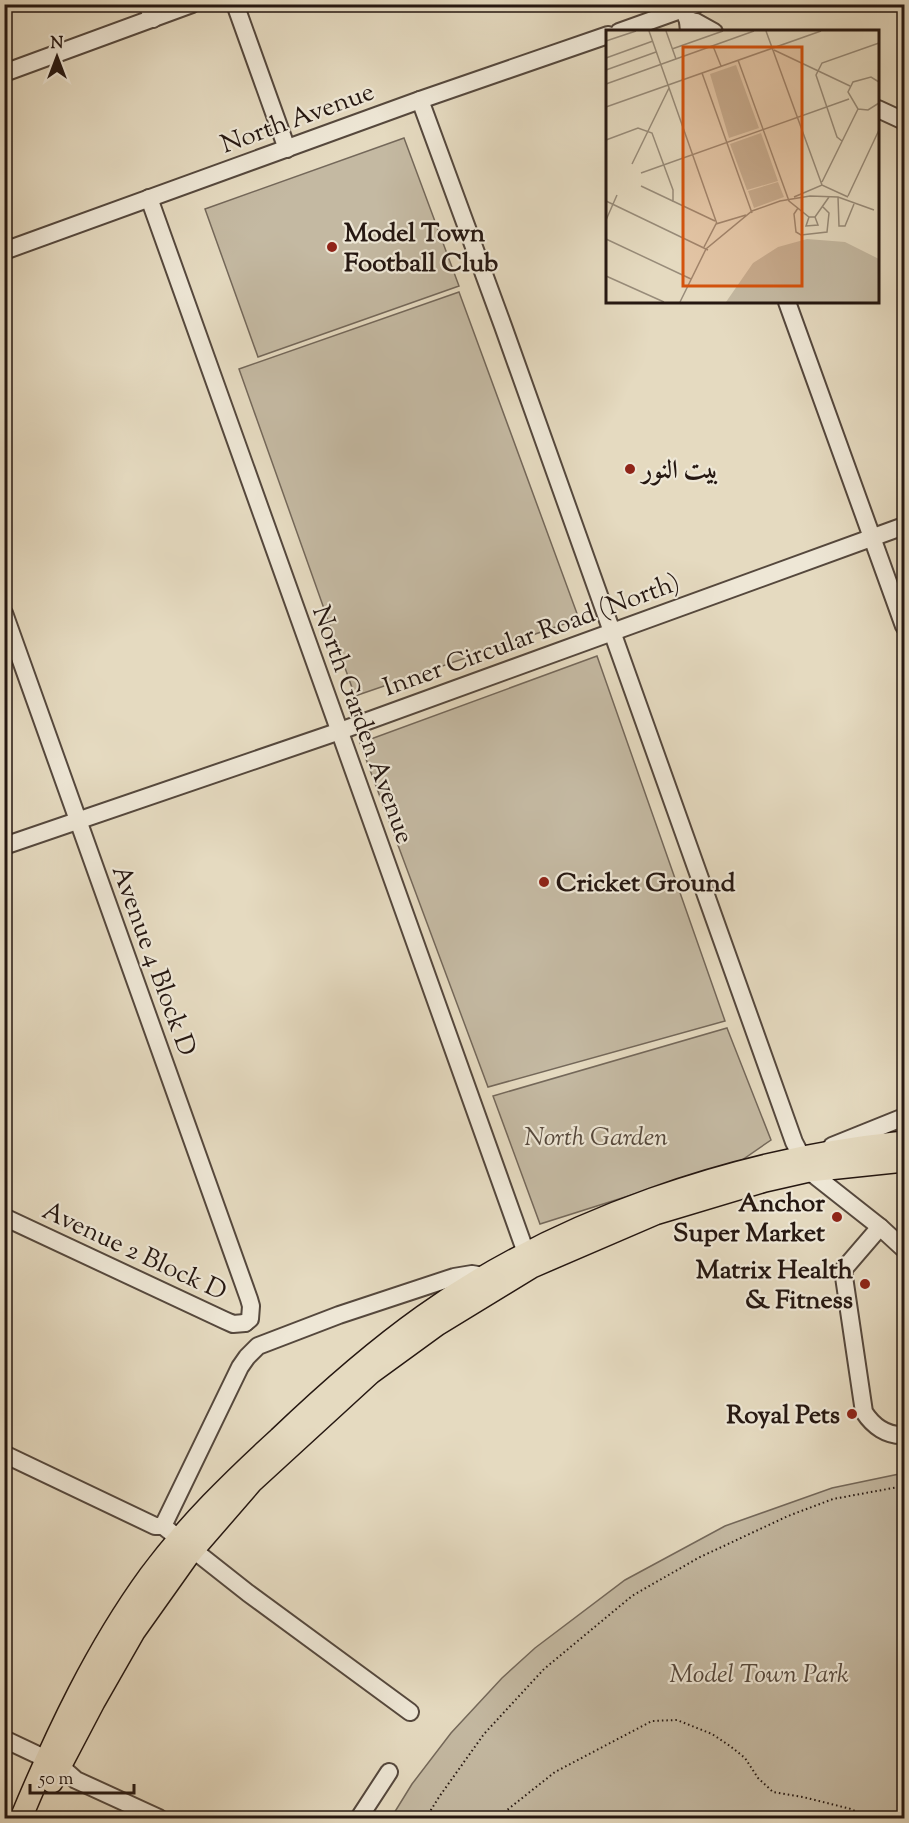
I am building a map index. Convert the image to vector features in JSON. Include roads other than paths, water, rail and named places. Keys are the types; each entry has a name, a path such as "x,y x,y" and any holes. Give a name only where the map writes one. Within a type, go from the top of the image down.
{"main road":[{"path":"805,1165 863,1146 904,1142"},
{"path":"36,1818 52,1762 80,1691 118,1622 178,1538 242,1472 363,1361 425,1315 481,1279 529,1260 609,1217 669,1194 736,1174 805,1165 904,1161"},
{"path":"178,1538 252,1482 371,1373 529,1260"},
{"path":"21,1818 52,1762"}],"street":[{"path":"4,73 150,12 192,4"},
{"path":"235,4 287,149"},
{"path":"627,30 688,14 696,22 710,30"},
{"name":"North Avenue","path":"4,251 420,100 606,36"},
{"path":"420,100 805,1165 904,1249"},
{"path":"879,108 904,121"},
{"name":"North Garden Avenue","path":"149,198 529,1260"},
{"path":"787,303 904,626"},
{"name":"Inner Circular Road (North)","path":"4,846 340,731 904,526"},
{"name":"Avenue 4 Block D","path":"4,613 249,1299 250,1318 245,1323"},
{"path":"805,1165 904,1117"},
{"name":"Avenue 2 Block D","path":"4,1217 233,1324 245,1323"},
{"path":"880,1227 843,1270 864,1412 884,1431 904,1435"},
{"path":"178,1538 240,1367 258,1346 339,1315 454,1277 472,1274 481,1279"},
{"path":"245,1323 258,1346"},
{"path":"4,1454 178,1538 410,1712"},
{"path":"4,1739 52,1762 76,1780 159,1818"},
{"path":"359,1818 389,1772"}],"place":[{"name":"Model Town Football Club","path":"332,247"},
{"name":"بیت النور","path":"630,469"},
{"name":"Cricket Ground","path":"544,882"},
{"name":"Anchor Super Market","path":"837,1217"},
{"name":"Matrix Health & Fitness","path":"865,1284"},
{"name":"Royal Pets","path":"852,1414"}],"park label":[{"name":"North Garden","path":"596,1136"},
{"name":"Model Town Park","path":"759,1673"}]}
